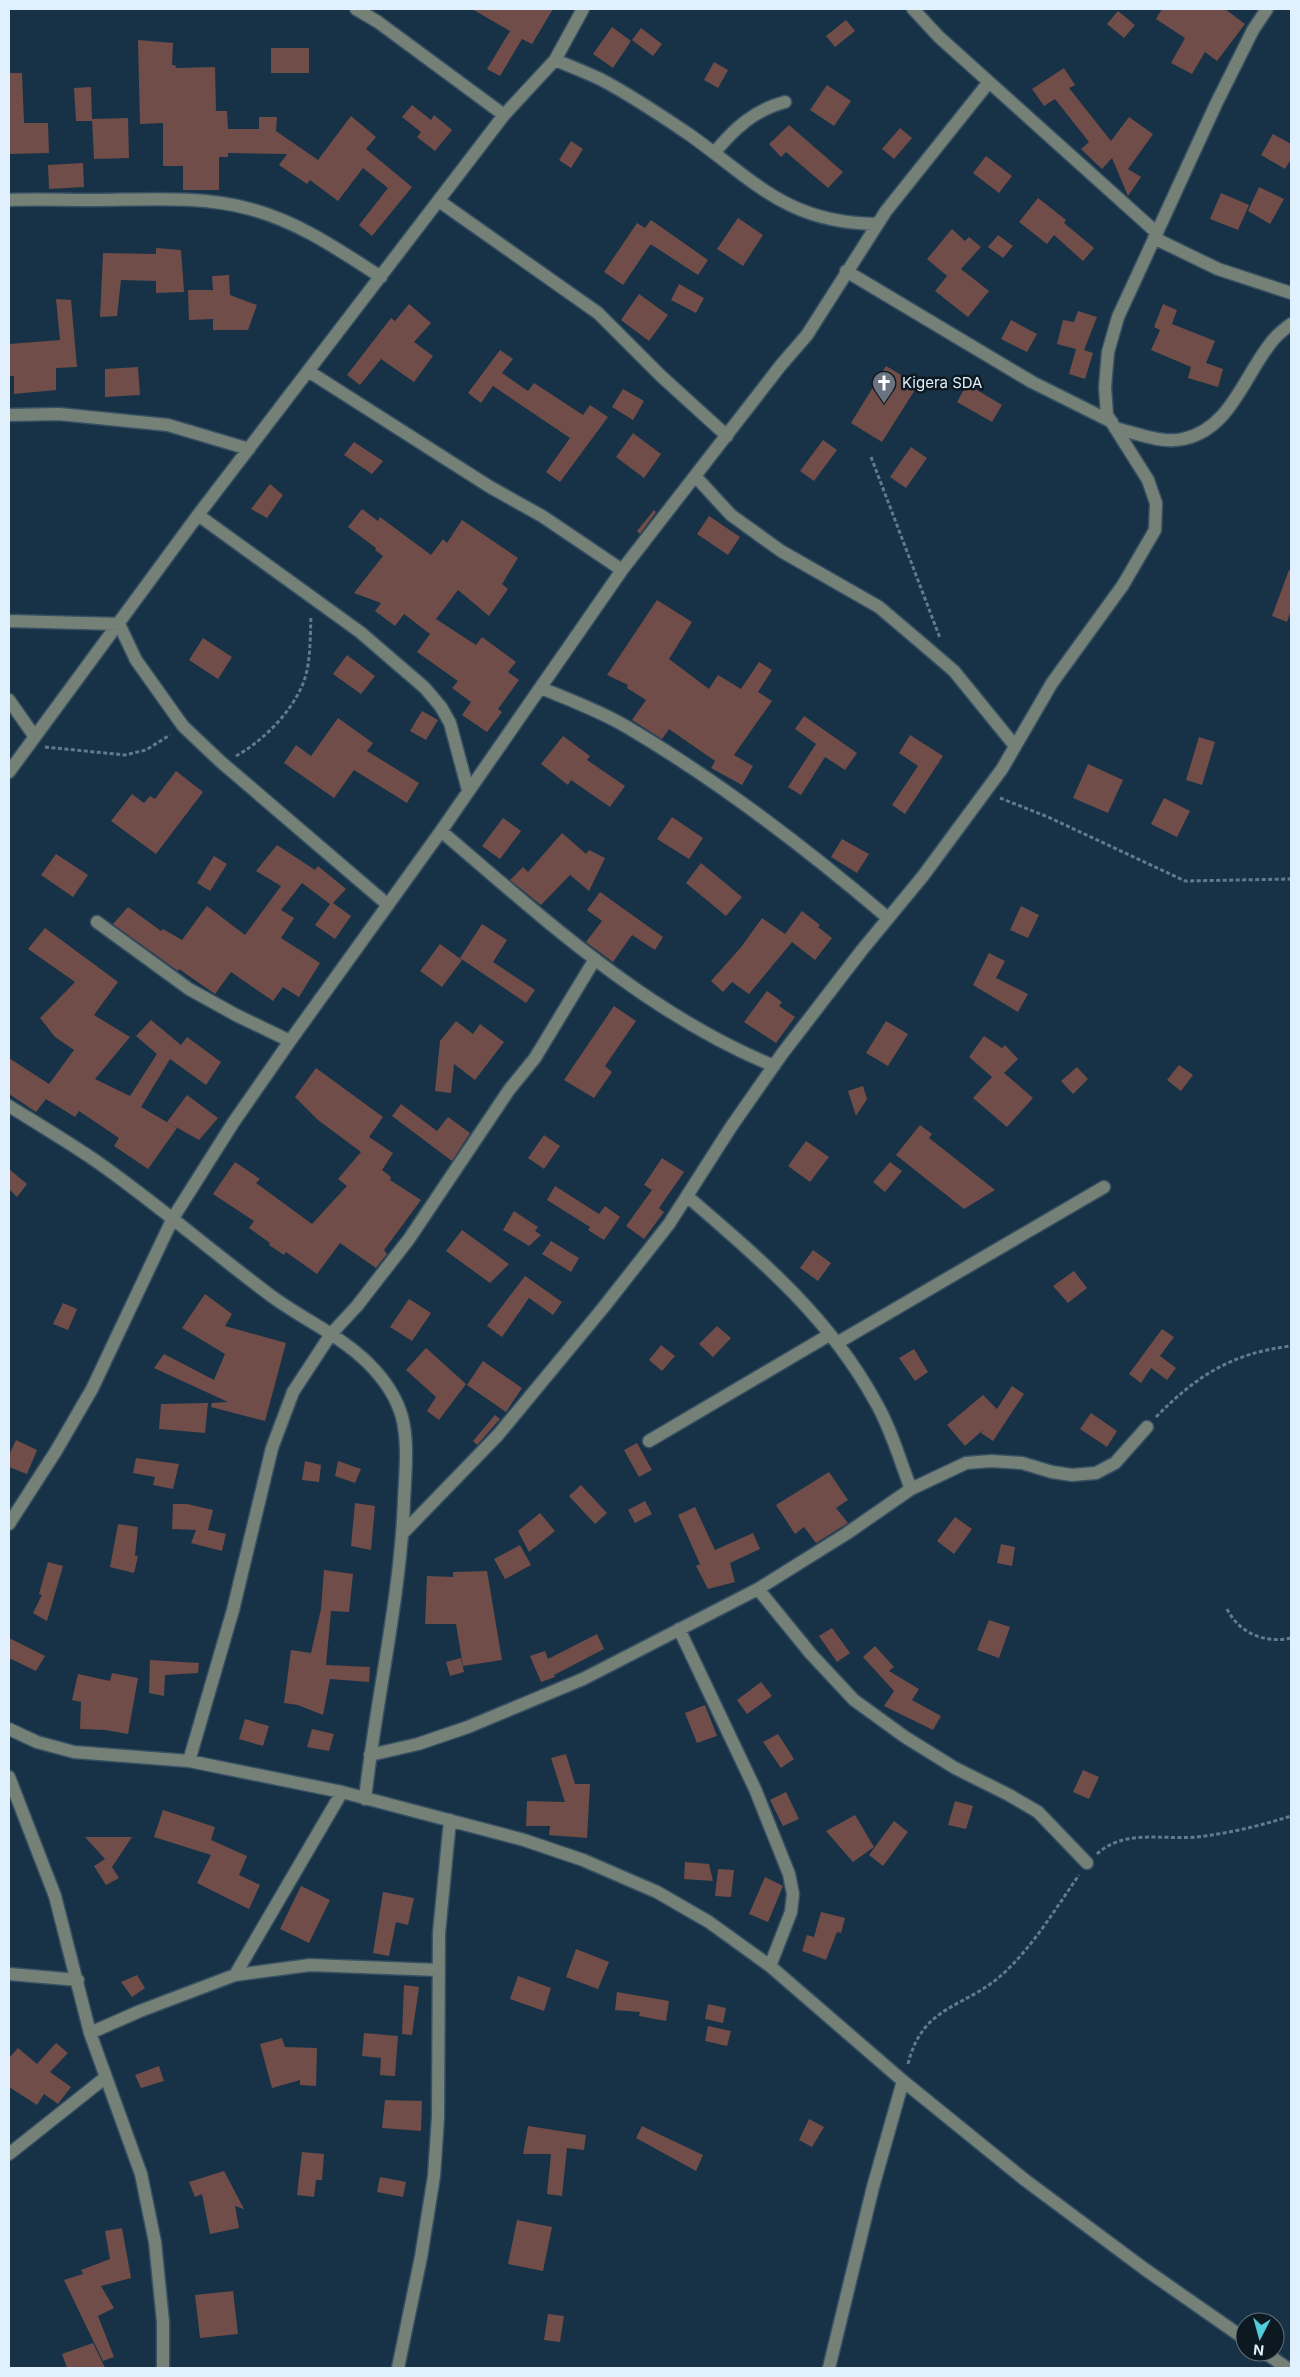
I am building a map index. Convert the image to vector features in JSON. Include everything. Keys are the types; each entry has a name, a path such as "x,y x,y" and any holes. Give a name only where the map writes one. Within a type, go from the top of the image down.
{"street":[{"path":"356,9 378,22 504,115"},
{"path":"9,772 198,515 504,115 555,60 583,9"},
{"path":"913,9 939,38 1156,236 1218,269 1291,293"},
{"path":"403,1533 498,1435 604,1308 688,1197 731,1126 774,1066 888,918 923,876 984,793 1015,746 1052,683 1123,585 1155,530 1156,503 1148,480 1107,415 1104,387 1108,352 1118,317 1216,104 1253,30 1267,9"},
{"path":"555,60 600,80 690,135 774,198 801,211 827,219 852,224 877,224"},
{"path":"9,1524 92,1389 173,1218 233,1122 441,831 622,570 807,335 877,224 988,82"},
{"path":"714,154 734,130 747,119 770,106 785,102"},
{"path":"9,200 130,199 214,202 238,206 271,215 309,231 381,277"},
{"path":"439,201 598,314 661,376 727,436"},
{"path":"846,271 1032,382 1113,425 1165,440 1183,439 1204,430 1222,417 1274,338 1291,324"},
{"path":"308,371 490,486 542,516 622,570"},
{"path":"9,415 59,414 168,425 249,449"},
{"path":"695,476 731,515 782,551 879,607 954,671 1015,746"},
{"path":"198,515 360,632 408,671 431,694 450,723 468,790"},
{"path":"9,620 119,624"},
{"path":"119,624 136,660 183,726 221,762 388,904"},
{"path":"541,688 626,726 683,763 818,858 888,918"},
{"path":"9,700 35,737"},
{"path":"441,831 595,959 654,1002 703,1032 745,1054 774,1066"},
{"path":"97,922 190,988 236,1015 290,1041"},
{"path":"189,1762 233,1610 272,1448 292,1392 331,1334 363,1299 409,1239 508,1090 535,1058 595,959"},
{"path":"9,1106 96,1161 173,1218 272,1296 331,1334 368,1364 392,1392 401,1415 406,1459 403,1533 365,1799"},
{"path":"649,1441 1104,1187"},
{"path":"688,1197 794,1292 833,1339 876,1402 911,1490"},
{"path":"370,1755 418,1744 526,1705 583,1679 758,1589 846,1534 911,1490 966,1463 991,1460 1022,1463 1052,1472 1072,1475 1096,1473 1116,1463 1147,1427"},
{"path":"758,1589 811,1654 854,1700 905,1737 955,1768 1038,1812 1087,1863"},
{"path":"679,1629 755,1789 790,1874 793,1894 791,1912 770,1966"},
{"path":"9,1729 37,1742 74,1752 189,1762 342,1792 524,1840 583,1860 657,1892 709,1922 770,1966 903,2082 1025,2180 1146,2270 1235,2332"},
{"path":"9,1777 55,1896 90,2033 141,2174 155,2242 163,2322 163,2368"},
{"path":"234,1974 342,1792"},
{"path":"398,2368 434,2176 438,2117 438,1970 442,1887 450,1820"},
{"path":"90,2033 234,1974 310,1965 438,1970"},
{"path":"9,1974 78,1980"},
{"path":"9,2154 106,2077"},
{"path":"829,2368 873,2187 903,2082"}],"path":[{"path":"871,457 942,644"},
{"path":"221,762 237,756 259,740 279,720 301,689 305,680 309,654 312,598"},
{"path":"35,737 44,747 50,749 125,756 153,747 183,726"},
{"path":"984,793 1048,816 1185,881 1291,879"},
{"path":"1147,1427 1179,1394 1212,1370 1240,1357 1265,1349 1291,1346"},
{"path":"1227,1609 1232,1618 1246,1632 1265,1638 1291,1638"},
{"path":"903,2082 910,2053 918,2034 936,2014 991,1985 1009,1968 1042,1929 1087,1863 1109,1844 1123,1838 1203,1836 1262,1825 1291,1816"}],"building":[{"path":"472,9 553,9 532,44 522,39 500,76 487,69 510,31"},
{"path":"1162,9 1225,9 1245,24 1217,61 1205,52 1192,74 1171,63 1185,38 1156,19"},
{"path":"1118,11 1135,25 1124,38 1107,24"},
{"path":"846,20 855,31 835,47 826,36"},
{"path":"612,27 631,41 613,68 593,54"},
{"path":"641,28 662,44 653,56 632,40"},
{"path":"138,40 173,43 172,65 175,65 176,68 215,67 216,111 227,111 228,129 259,129 259,117 277,117 276,131 318,160 351,116 376,137 366,149 412,187 372,236 359,225 388,188 363,168 338,201 310,180 307,184 279,165 287,154 228,153 228,157 219,157 219,190 183,190 183,166 163,166 163,123 140,124"},
{"path":"271,48 309,48 309,73 271,73"},
{"path":"714,62 728,70 718,88 704,80"},
{"path":"1064,68 1075,85 1069,88 1111,141 1129,117 1153,134 1128,169 1141,177 1128,196 1112,158 1102,169 1081,149 1089,142 1055,99 1044,106 1032,89"},
{"path":"9,73 22,73 24,123 48,123 49,153 9,154"},
{"path":"827,85 851,101 834,126 810,110"},
{"path":"91,87 92,121 76,121 74,88"},
{"path":"412,105 431,120 434,115 452,130 435,151 417,137 421,132 402,117"},
{"path":"128,118 129,158 94,159 92,119"},
{"path":"789,125 843,172 828,188 786,152 781,157 769,144"},
{"path":"900,128 912,138 894,159 882,149"},
{"path":"1273,134 1291,144 1291,159 1285,169 1261,155"},
{"path":"571,141 583,149 571,168 559,160"},
{"path":"986,156 1012,176 999,193 973,173"},
{"path":"83,163 84,187 49,189 48,165"},
{"path":"1259,187 1284,199 1270,224 1248,211"},
{"path":"1221,193 1249,205 1238,230 1210,219"},
{"path":"1038,198 1066,220 1064,223 1094,248 1083,261 1054,235 1047,244 1019,222"},
{"path":"738,218 763,235 743,266 717,249"},
{"path":"651,220 708,260 698,275 652,245 650,245 623,285 604,272 637,223 645,228"},
{"path":"952,229 965,241 969,237 981,247 961,269 989,291 968,317 935,291 947,276 927,259"},
{"path":"998,235 1013,246 1003,258 988,247"},
{"path":"156,248 181,250 184,292 156,293 156,281 121,280 117,316 100,317 103,253 156,254"},
{"path":"229,275 230,295 257,305 248,330 213,330 213,319 189,320 188,290 213,290 212,276"},
{"path":"679,284 704,298 696,313 671,300"},
{"path":"639,294 668,315 649,341 621,320"},
{"path":"56,299 71,300 77,367 56,368 56,390 14,394 14,376 9,376 9,344 60,340"},
{"path":"409,304 431,323 414,342 433,356 414,382 381,359 360,385 347,375 391,318 395,321"},
{"path":"1163,304 1177,310 1172,324 1215,341 1206,363 1223,369 1218,387 1188,378 1191,367 1151,350 1160,330 1154,327"},
{"path":"1078,311 1097,317 1084,350 1093,353 1085,379 1069,374 1076,349 1057,344 1063,320 1074,322"},
{"path":"1011,320 1037,334 1027,352 1001,339"},
{"path":"500,350 513,359 502,373 528,391 534,383 583,415 590,405 608,417 560,482 546,472 570,438 493,386 481,403 468,393"},
{"name":"Kigera SDA","path":"886,366 918,385 882,442 851,423"},
{"path":"138,367 140,395 105,397 105,369"},
{"path":"967,384 1002,405 992,422 957,402"},
{"path":"623,389 644,401 633,420 612,407"},
{"path":"633,433 661,454 644,478 616,457"},
{"path":"823,440 837,450 814,481 800,471"},
{"path":"354,442 383,461 372,474 344,455"},
{"path":"911,447 927,458 906,488 890,477"},
{"path":"270,484 283,495 267,518 251,509"},
{"path":"362,509 378,521 380,517 431,555 443,539 447,543 462,520 518,558 502,584 508,589 489,616 458,590 436,619 476,645 482,637 516,662 508,672 519,680 498,709 502,712 487,732 462,715 471,702 452,688 458,681 417,652 430,634 404,614 395,626 375,611 381,603 354,593 383,556 375,550 376,548 348,527"},
{"path":"654,510 656,512 640,534 637,531"},
{"path":"709,516 740,537 728,555 697,534"},
{"path":"1289,570 1291,570 1291,610 1287,622 1272,616"},
{"path":"657,600 692,622 669,659 709,689 718,675 741,689 759,662 772,670 758,692 772,701 734,755 753,766 742,785 711,768 715,761 669,729 662,739 632,720 646,700 627,688 628,685 607,675"},
{"path":"203,638 232,657 218,679 189,660"},
{"path":"347,655 375,676 361,694 333,674"},
{"path":"422,711 438,720 426,740 410,731"},
{"path":"804,716 857,753 845,770 825,757 801,795 788,787 816,744 795,729"},
{"path":"338,718 373,743 367,751 419,783 407,803 354,770 334,798 284,763 296,745 311,756"},
{"path":"910,735 943,756 905,814 892,805 918,766 899,753"},
{"path":"563,736 590,756 587,760 625,786 610,807 571,780 568,785 541,764"},
{"path":"1199,737 1215,742 1202,785 1186,780"},
{"path":"1088,764 1123,780 1108,813 1073,798"},
{"path":"176,771 203,792 156,854 111,821 132,794 144,803 150,796 155,799"},
{"path":"1164,798 1190,811 1177,837 1151,824"},
{"path":"672,817 703,838 689,859 657,839"},
{"path":"503,818 521,831 500,859 482,846"},
{"path":"562,833 586,854 589,850 605,858 589,891 570,875 541,905 510,880 523,867 528,872"},
{"path":"842,839 869,854 857,873 831,857"},
{"path":"277,845 315,870 318,866 346,889 333,903 351,916 335,939 315,925 330,904 302,883 281,910 294,918 281,938 320,963 299,997 283,987 273,1001 231,972 215,994 179,969 178,971 113,924 128,907 161,931 163,929 182,940 207,906 245,935 281,886 256,871"},
{"path":"56,854 88,875 73,897 41,875"},
{"path":"214,856 227,864 210,891 197,883"},
{"path":"701,863 742,897 726,916 686,883"},
{"path":"600,892 663,937 655,950 632,935 613,962 586,942 602,921 587,910"},
{"path":"1021,906 1039,915 1028,938 1010,930"},
{"path":"802,911 820,925 818,927 832,938 815,960 792,942 749,994 732,982 723,992 711,981 742,946 762,918 785,934"},
{"path":"482,924 507,940 493,962 535,990 526,1003 460,958"},
{"path":"45,928 118,982 94,1015 130,1037 95,1079 130,1096 157,1054 136,1036 151,1020 181,1045 187,1037 221,1062 206,1085 170,1059 141,1107 177,1128 148,1169 114,1146 119,1138 79,1111 75,1117 46,1099 36,1112 9,1094 9,1058 49,1084 74,1050 55,1037 40,1018 75,982 28,949"},
{"path":"440,944 462,960 442,987 420,971"},
{"path":"989,953 1005,961 996,978 1028,994 1018,1012 973,985"},
{"path":"767,991 782,1002 779,1006 795,1017 776,1043 744,1022"},
{"path":"614,1006 636,1021 605,1066 612,1072 594,1098 564,1080"},
{"path":"456,1021 473,1034 480,1024 504,1042 475,1080 454,1064 451,1093 435,1091 440,1041"},
{"path":"886,1021 908,1034 888,1066 866,1053"},
{"path":"984,1036 1002,1048 1005,1045 1018,1059 1004,1073 1033,1098 1007,1127 973,1098 992,1077 969,1057"},
{"path":"1179,1065 1193,1075 1181,1091 1167,1080"},
{"path":"1077,1067 1088,1079 1073,1094 1061,1081"},
{"path":"316,1068 383,1117 369,1137 393,1153 382,1170 391,1177 390,1180 421,1200 384,1250 387,1254 376,1268 340,1243 317,1274 286,1252 284,1255 269,1245 270,1243 249,1228 254,1221 213,1194 235,1162 260,1179 256,1183 312,1224 347,1186 338,1179 361,1152 318,1120 295,1097"},
{"path":"863,1086 867,1099 856,1116 848,1091"},
{"path":"187,1095 218,1118 199,1140 167,1122"},
{"path":"401,1104 437,1131 448,1117 470,1133 452,1161 392,1116"},
{"path":"920,1125 932,1134 929,1138 995,1190 964,1209 896,1155"},
{"path":"544,1135 560,1146 544,1169 528,1158"},
{"path":"806,1141 829,1157 810,1182 788,1166"},
{"path":"662,1158 684,1172 659,1208 664,1212 644,1239 626,1226 652,1190 644,1185"},
{"path":"890,1162 902,1171 885,1192 873,1182"},
{"path":"9,1169 27,1184 17,1197 9,1189"},
{"path":"555,1186 599,1214 605,1206 620,1217 604,1240 588,1230 590,1227 547,1200"},
{"path":"514,1211 538,1227 535,1231 541,1235 529,1246 503,1230"},
{"path":"462,1230 509,1264 490,1283 446,1251"},
{"path":"551,1241 579,1258 571,1272 542,1254"},
{"path":"813,1250 831,1263 818,1281 800,1268"},
{"path":"1074,1271 1087,1288 1068,1303 1053,1286"},
{"path":"525,1276 562,1302 553,1315 529,1298 502,1337 487,1326"},
{"path":"205,1294 232,1314 225,1326 286,1343 265,1421 211,1407 212,1403 228,1402 154,1368 164,1354 214,1380 225,1354 182,1328"},
{"path":"409,1299 431,1313 412,1341 390,1327"},
{"path":"63,1303 77,1309 68,1330 53,1324"},
{"path":"717,1326 731,1338 713,1357 699,1344"},
{"path":"1162,1329 1174,1337 1160,1356 1176,1368 1167,1380 1151,1368 1141,1383 1129,1374"},
{"path":"661,1345 675,1356 662,1371 649,1360"},
{"path":"426,1348 466,1384 439,1420 427,1411 436,1397 406,1370"},
{"path":"914,1349 928,1372 915,1381 899,1358"},
{"path":"483,1361 522,1388 506,1412 467,1385"},
{"path":"1012,1386 1024,1394 993,1441 981,1433 983,1430 965,1446 947,1425 983,1395 997,1409"},
{"path":"208,1403 205,1433 159,1429 161,1404"},
{"path":"1091,1413 1117,1431 1107,1447 1080,1429"},
{"path":"495,1415 500,1419 477,1445 473,1441"},
{"path":"16,1440 37,1450 27,1474 9,1467 9,1455"},
{"path":"637,1443 652,1470 639,1477 624,1450"},
{"path":"136,1458 179,1464 173,1489 153,1485 155,1477 133,1473"},
{"path":"305,1461 321,1465 319,1482 302,1480"},
{"path":"338,1461 361,1469 355,1483 335,1476"},
{"path":"829,1472 848,1500 836,1508 848,1523 816,1543 804,1527 795,1534 776,1505"},
{"path":"581,1485 607,1513 595,1524 569,1496"},
{"path":"645,1501 652,1514 635,1523 628,1510"},
{"path":"355,1503 375,1506 371,1550 351,1546"},
{"path":"173,1504 187,1504 213,1510 208,1530 226,1534 222,1551 191,1543 196,1530 172,1529"},
{"path":"695,1507 715,1550 753,1533 760,1549 730,1563 735,1582 708,1589 696,1566 700,1564 678,1515"},
{"path":"540,1513 555,1531 529,1552 518,1531"},
{"path":"955,1517 972,1529 954,1554 937,1541"},
{"path":"118,1524 138,1527 135,1556 138,1556 134,1573 110,1567"},
{"path":"1001,1544 1015,1547 1012,1566 997,1563"},
{"path":"520,1545 531,1565 505,1579 494,1559"},
{"path":"48,1562 63,1566 47,1621 33,1613 42,1595 39,1594"},
{"path":"324,1570 353,1574 349,1612 331,1611 326,1665 370,1667 369,1682 330,1679 323,1715 298,1705 284,1703 291,1650 311,1653 321,1609"},
{"path":"487,1571 502,1660 463,1666 456,1624 425,1624 427,1576 453,1577 453,1572"},
{"path":"989,1620 1010,1627 999,1658 977,1650"},
{"path":"832,1628 850,1653 837,1662 819,1636"},
{"path":"597,1634 604,1649 554,1675 555,1677 541,1682 530,1656 545,1651 548,1659"},
{"path":"9,1638 45,1656 36,1671 9,1658"},
{"path":"875,1646 894,1667 889,1671 919,1689 912,1700 941,1716 933,1730 884,1706 894,1691 863,1657"},
{"path":"461,1658 464,1672 450,1676 446,1662"},
{"path":"150,1660 199,1663 198,1673 165,1675 164,1696 149,1693"},
{"path":"112,1673 138,1678 128,1734 106,1730 80,1729 81,1702 72,1700 78,1674 110,1681"},
{"path":"761,1682 772,1696 747,1714 737,1700"},
{"path":"705,1705 717,1736 697,1743 685,1713"},
{"path":"245,1719 269,1726 263,1746 239,1739"},
{"path":"312,1729 334,1734 329,1751 307,1747"},
{"path":"778,1734 794,1759 781,1768 763,1742"},
{"path":"566,1754 575,1784 590,1784 587,1838 549,1835 550,1826 526,1826 527,1801 565,1802 551,1758"},
{"path":"1083,1770 1099,1777 1089,1799 1073,1792"},
{"path":"786,1792 799,1819 783,1826 770,1800"},
{"path":"955,1801 973,1806 966,1829 948,1825"},
{"path":"163,1810 215,1827 211,1840 247,1856 239,1875 260,1885 249,1909 197,1883 211,1855 154,1837"},
{"path":"855,1815 874,1847 853,1862 826,1831"},
{"path":"894,1821 908,1832 883,1866 869,1855"},
{"path":"85,1837 132,1837 112,1867 110,1864 119,1878 106,1885 94,1866 105,1859"},
{"path":"685,1862 709,1864 713,1881 684,1879"},
{"path":"718,1869 734,1870 731,1897 715,1896"},
{"path":"765,1877 783,1886 768,1922 749,1914"},
{"path":"301,1886 330,1900 309,1943 280,1929"},
{"path":"383,1892 414,1898 408,1925 396,1922 389,1956 373,1953"},
{"path":"821,1912 845,1918 841,1933 837,1932 826,1960 802,1951 807,1935 814,1937"},
{"path":"576,1949 609,1962 598,1989 566,1977"},
{"path":"137,1975 145,1988 132,1997 121,1982"},
{"path":"518,1976 551,1988 544,2011 510,1999"},
{"path":"404,1985 419,1987 412,2035 402,2034"},
{"path":"617,1992 669,2001 666,2021 639,2016 640,2012 615,2010"},
{"path":"708,2004 726,2008 723,2023 705,2019"},
{"path":"708,2026 731,2031 727,2046 705,2041"},
{"path":"364,2033 398,2036 395,2076 380,2075 381,2058 362,2056"},
{"path":"282,2038 285,2047 317,2048 316,2086 300,2085 300,2080 272,2088 260,2044"},
{"path":"56,2043 68,2053 50,2072 71,2087 58,2104 44,2094 37,2105 9,2087 9,2058 18,2048 37,2064"},
{"path":"159,2066 164,2081 141,2088 135,2075"},
{"path":"385,2100 422,2101 421,2131 382,2128"},
{"path":"809,2119 824,2127 812,2147 799,2140"},
{"path":"528,2126 586,2135 584,2150 567,2148 562,2196 547,2194 551,2154 523,2154"},
{"path":"642,2126 703,2155 696,2171 636,2138"},
{"path":"302,2152 324,2154 322,2180 316,2180 314,2197 297,2195"},
{"path":"224,2171 244,2209 235,2206 239,2228 210,2234 202,2194 195,2197 189,2182"},
{"path":"380,2177 406,2182 403,2197 377,2192"},
{"path":"517,2220 552,2227 543,2271 508,2264"},
{"path":"122,2228 131,2278 101,2286 114,2308 98,2316 114,2357 103,2361 64,2280 83,2274 81,2270 110,2259 105,2231"},
{"path":"233,2291 238,2334 200,2338 195,2295"},
{"path":"548,2314 564,2316 560,2342 544,2340"},
{"path":"93,2343 105,2368 67,2368 62,2354"}],"place":[{"name":"Kigera SDA","path":"884,404"}]}
